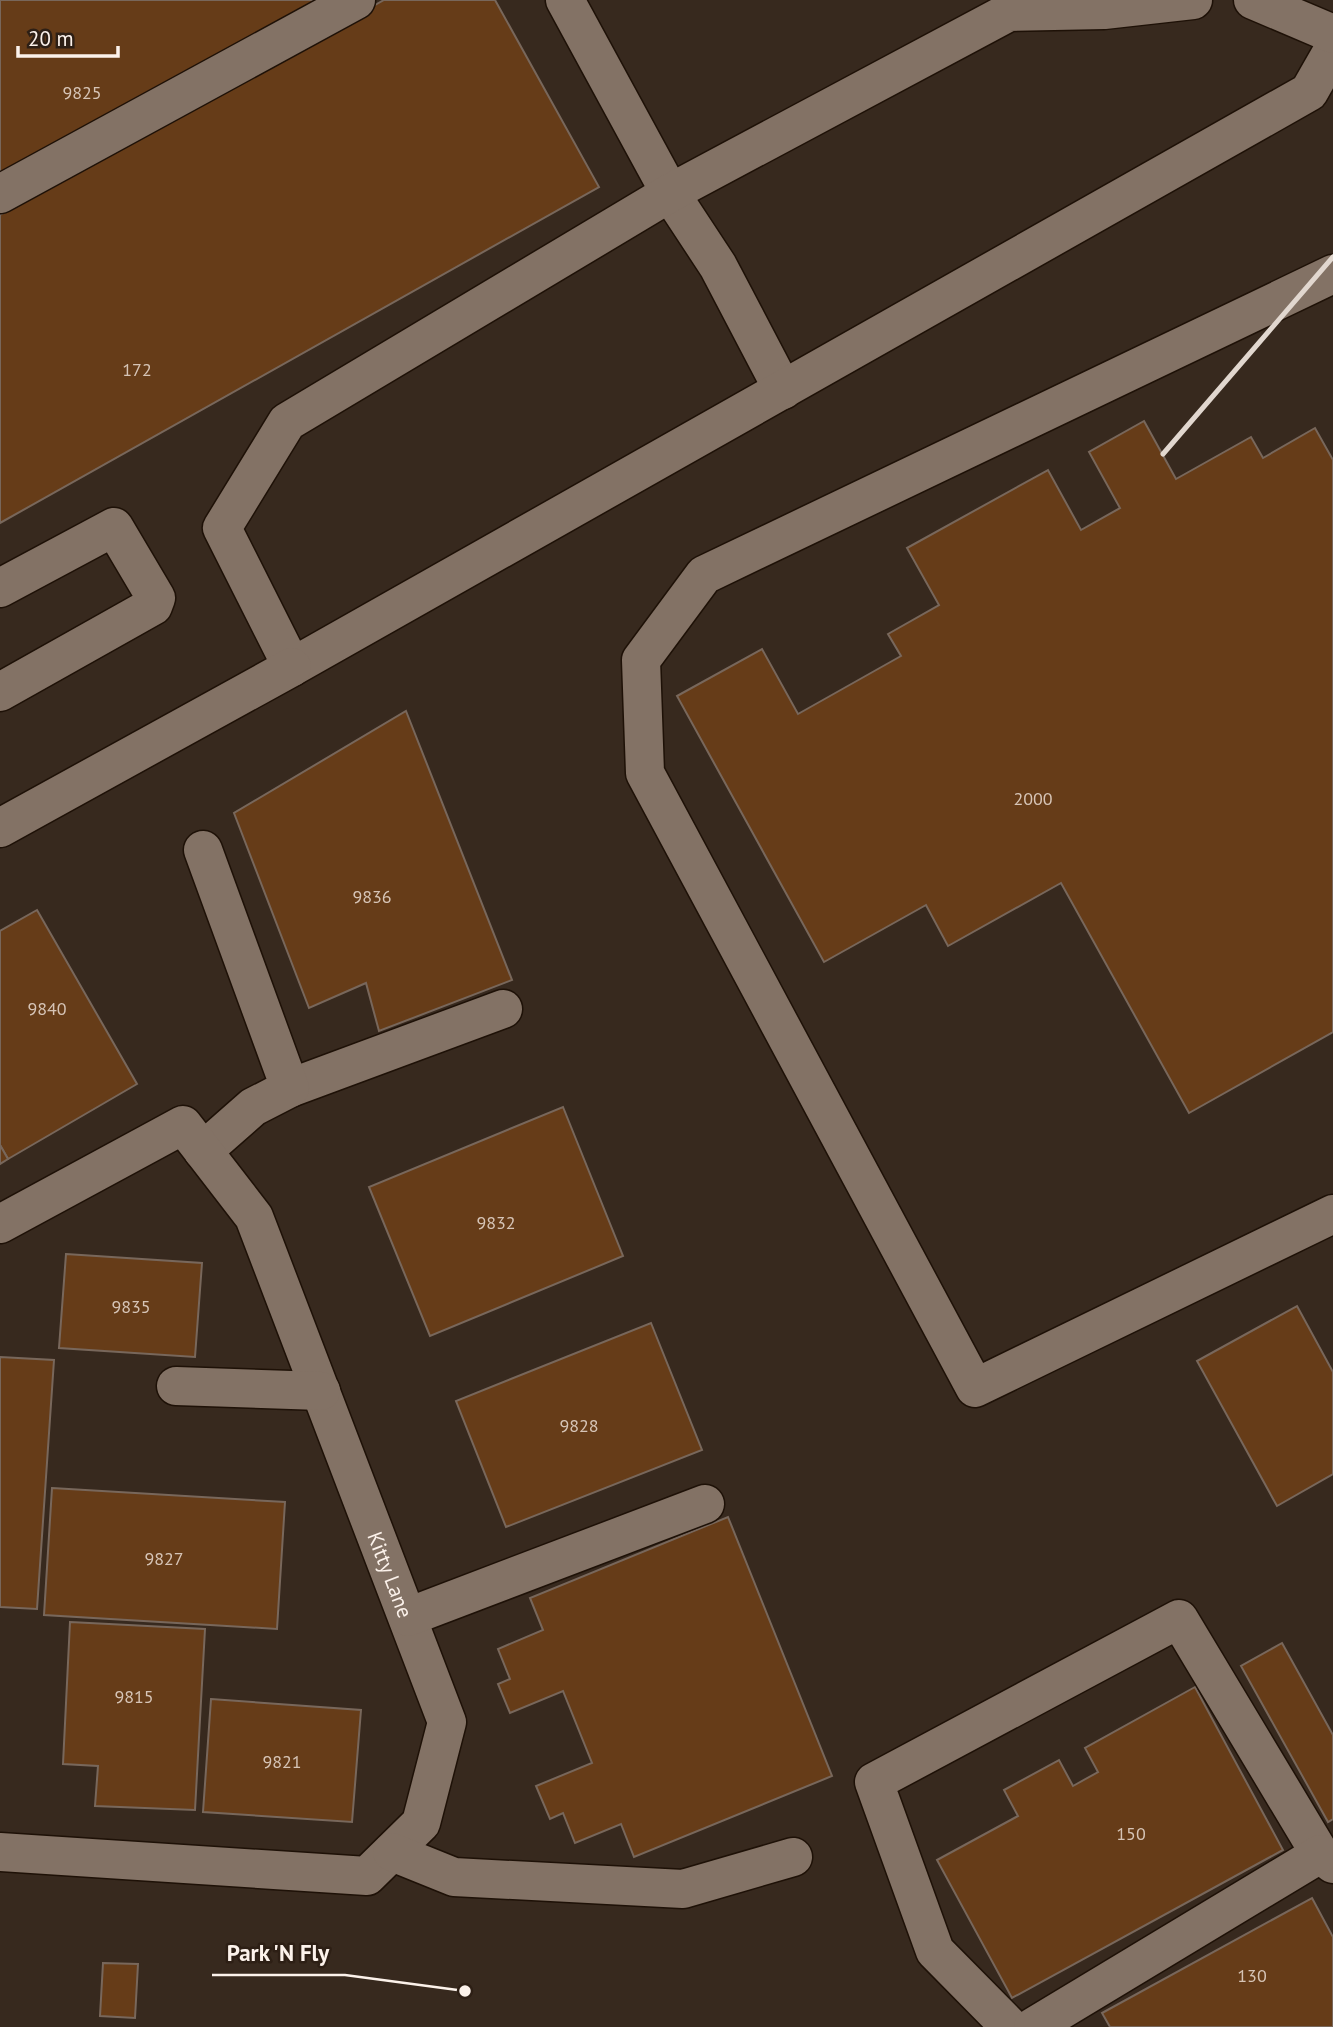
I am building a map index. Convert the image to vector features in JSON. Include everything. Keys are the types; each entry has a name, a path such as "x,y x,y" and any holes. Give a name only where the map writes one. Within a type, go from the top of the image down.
{"street":[{"path":"0,194 356,0"},
{"path":"565,0 670,193 718,266 783,390"},
{"path":"292,667 222,528 287,422 670,193 1009,12 1104,10 1193,0"},
{"path":"1253,0 1333,34"},
{"path":"0,828 292,667 1310,92 1333,50"},
{"path":"1333,274 704,575 640,660 645,773 975,1388 1333,1214"},
{"path":"0,588 114,527 156,598 153,606 0,692"},
{"path":"203,850 290,1088"},
{"path":"203,1151 253,1107 290,1088 503,1009"},
{"name":"Kitty Lane","path":"0,1224 183,1125 254,1217 447,1722 421,1823 367,1876 0,1852"},
{"path":"176,1386 321,1391"},
{"path":"408,1618 705,1504"},
{"path":"1010,2027 935,1951 874,1782 1179,1619 1326,1859 1033,2027"},
{"path":"392,1852 454,1877 682,1889 793,1857"}],"building":[{"path":"0,0 328,0 0,184"},
{"path":"384,0 495,0 599,187 0,523 0,215"},
{"path":"1144,421 1176,479 1251,437 1263,458 1315,428 1333,460 1333,1032 1189,1113 1061,883 948,946 926,905 824,962 677,696 762,649 798,714 901,656 888,634 939,605 907,548 1048,470 1081,530 1120,508 1089,452"},
{"path":"406,711 512,980 379,1031 366,983 309,1008 234,813"},
{"path":"37,910 137,1084 8,1159 0,1145 0,931"},
{"path":"563,1107 623,1256 430,1336 369,1187"},
{"path":"0,1145 8,1159 0,1164"},
{"path":"66,1254 202,1263 195,1357 59,1348"},
{"path":"1297,1306 1333,1372 1333,1474 1277,1506 1197,1361"},
{"path":"651,1323 702,1450 506,1527 456,1401"},
{"path":"0,1357 54,1360 37,1609 0,1607"},
{"path":"52,1488 285,1502 277,1629 44,1615"},
{"path":"728,1517 832,1776 634,1857 621,1824 575,1843 563,1813 550,1819 536,1786 592,1763 563,1691 510,1713 498,1684 510,1679 498,1649 543,1630 530,1598"},
{"path":"70,1622 205,1629 195,1810 95,1806 98,1766 63,1764"},
{"path":"1282,1643 1333,1735 1333,1819 1328,1822 1241,1666"},
{"path":"1195,1687 1283,1850 1012,1998 937,1860 1018,1816 1004,1790 1059,1760 1073,1786 1098,1772 1085,1748"},
{"path":"211,1699 361,1710 352,1822 203,1812"},
{"path":"1312,1898 1333,1937 1333,2027 1110,2027 1102,2013"},
{"path":"103,1963 138,1964 135,2018 100,2016"}],"railway":[{"path":"1163,454 1333,257"}],"place":[{"name":"Park 'N Fly","path":"465,1991"}]}
